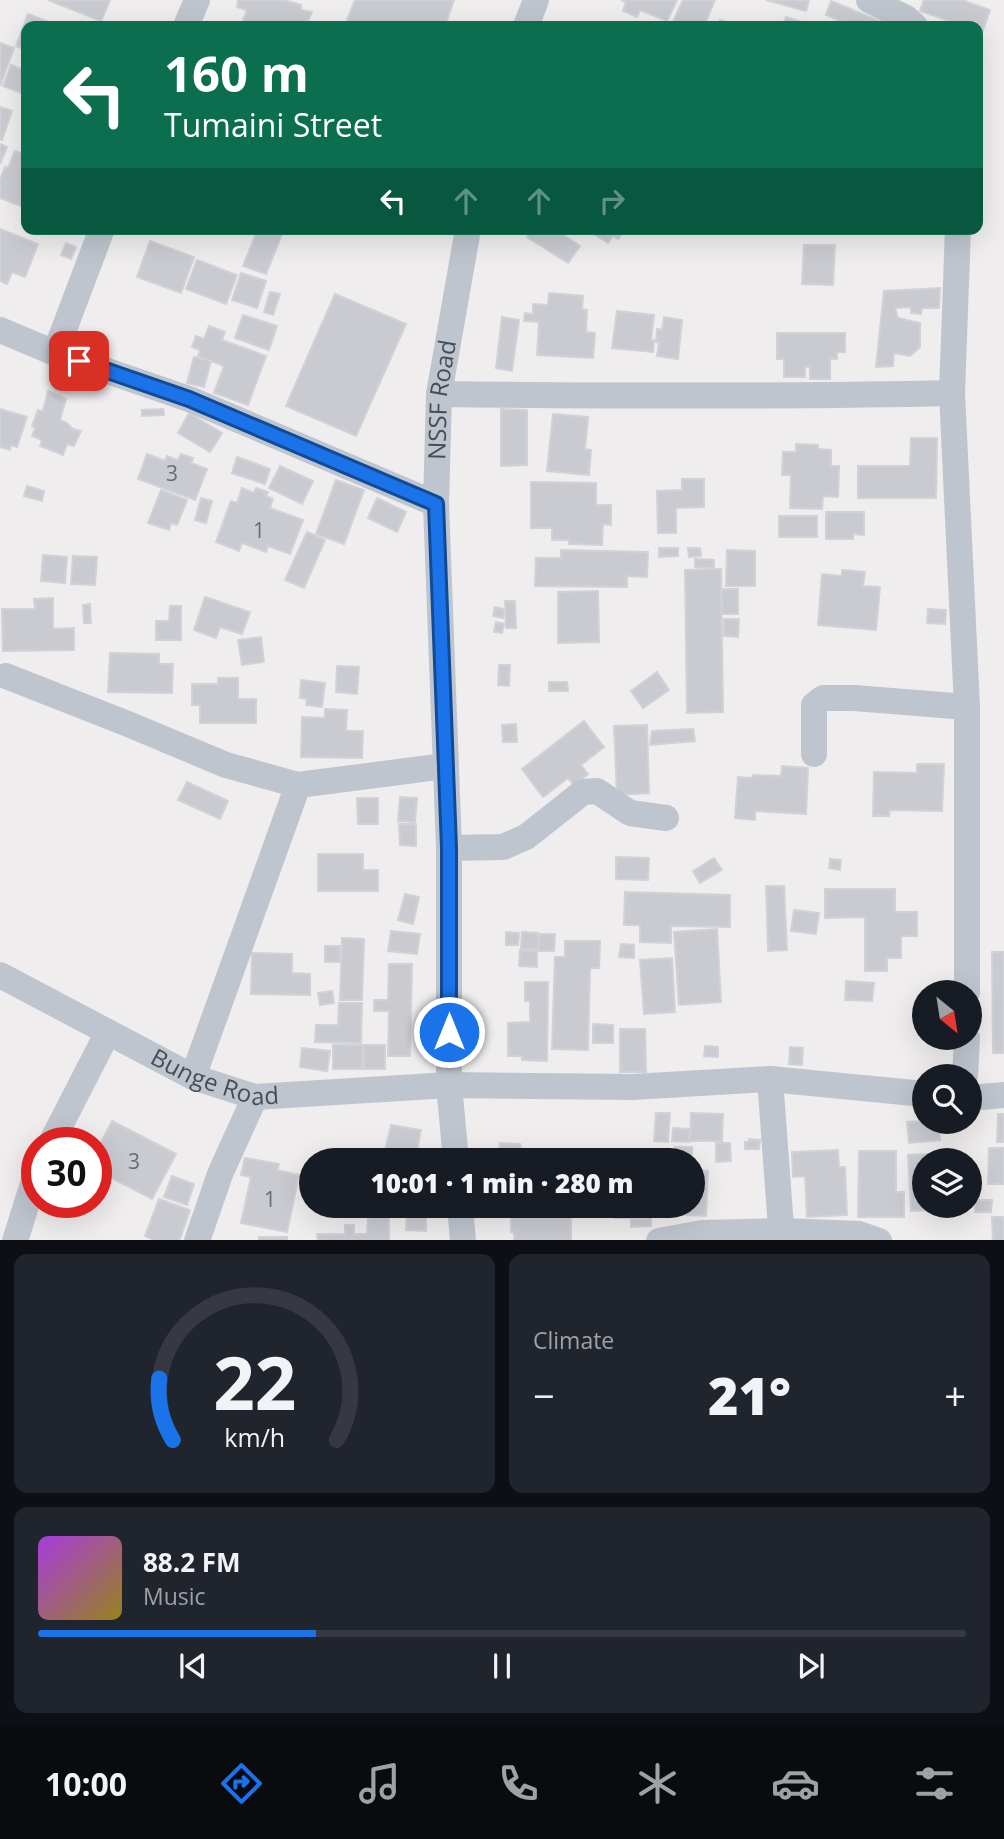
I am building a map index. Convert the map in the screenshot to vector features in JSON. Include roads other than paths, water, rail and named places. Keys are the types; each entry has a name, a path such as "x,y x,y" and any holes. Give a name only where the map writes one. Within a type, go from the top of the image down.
{"street":[{"path":"188,21 197,0"},
{"path":"528,21 536,0"},
{"path":"869,0 909,21"},
{"path":"55,353 100,235"},
{"name":"NSSF Road","path":"455,1148 449,1085 449,848 436,504 439,394 467,235"},
{"path":"958,235 952,393 967,706 967,980"},
{"path":"0,330 55,353 189,399 436,504"},
{"path":"439,394 683,394 764,397 952,393"},
{"path":"6,676 226,765 298,785 445,766"},
{"path":"814,754 814,705 823,698 967,706"},
{"path":"193,1077 298,785"},
{"path":"449,848 503,847 526,837 583,792 597,791 630,813 666,818"},
{"name":"Bunge Road","path":"0,975 193,1077 255,1097 449,1085 634,1087 771,1080 912,1093"},
{"path":"59,1127 108,1032"},
{"path":"771,1080 782,1236"},
{"path":"982,1097 1004,1095"},
{"path":"197,1240 220,1174 255,1097"},
{"path":"19,1240 25,1218"},
{"path":"461,1218 463,1240"},
{"path":"664,1240 702,1233 782,1236 859,1234 877,1240"}]}
